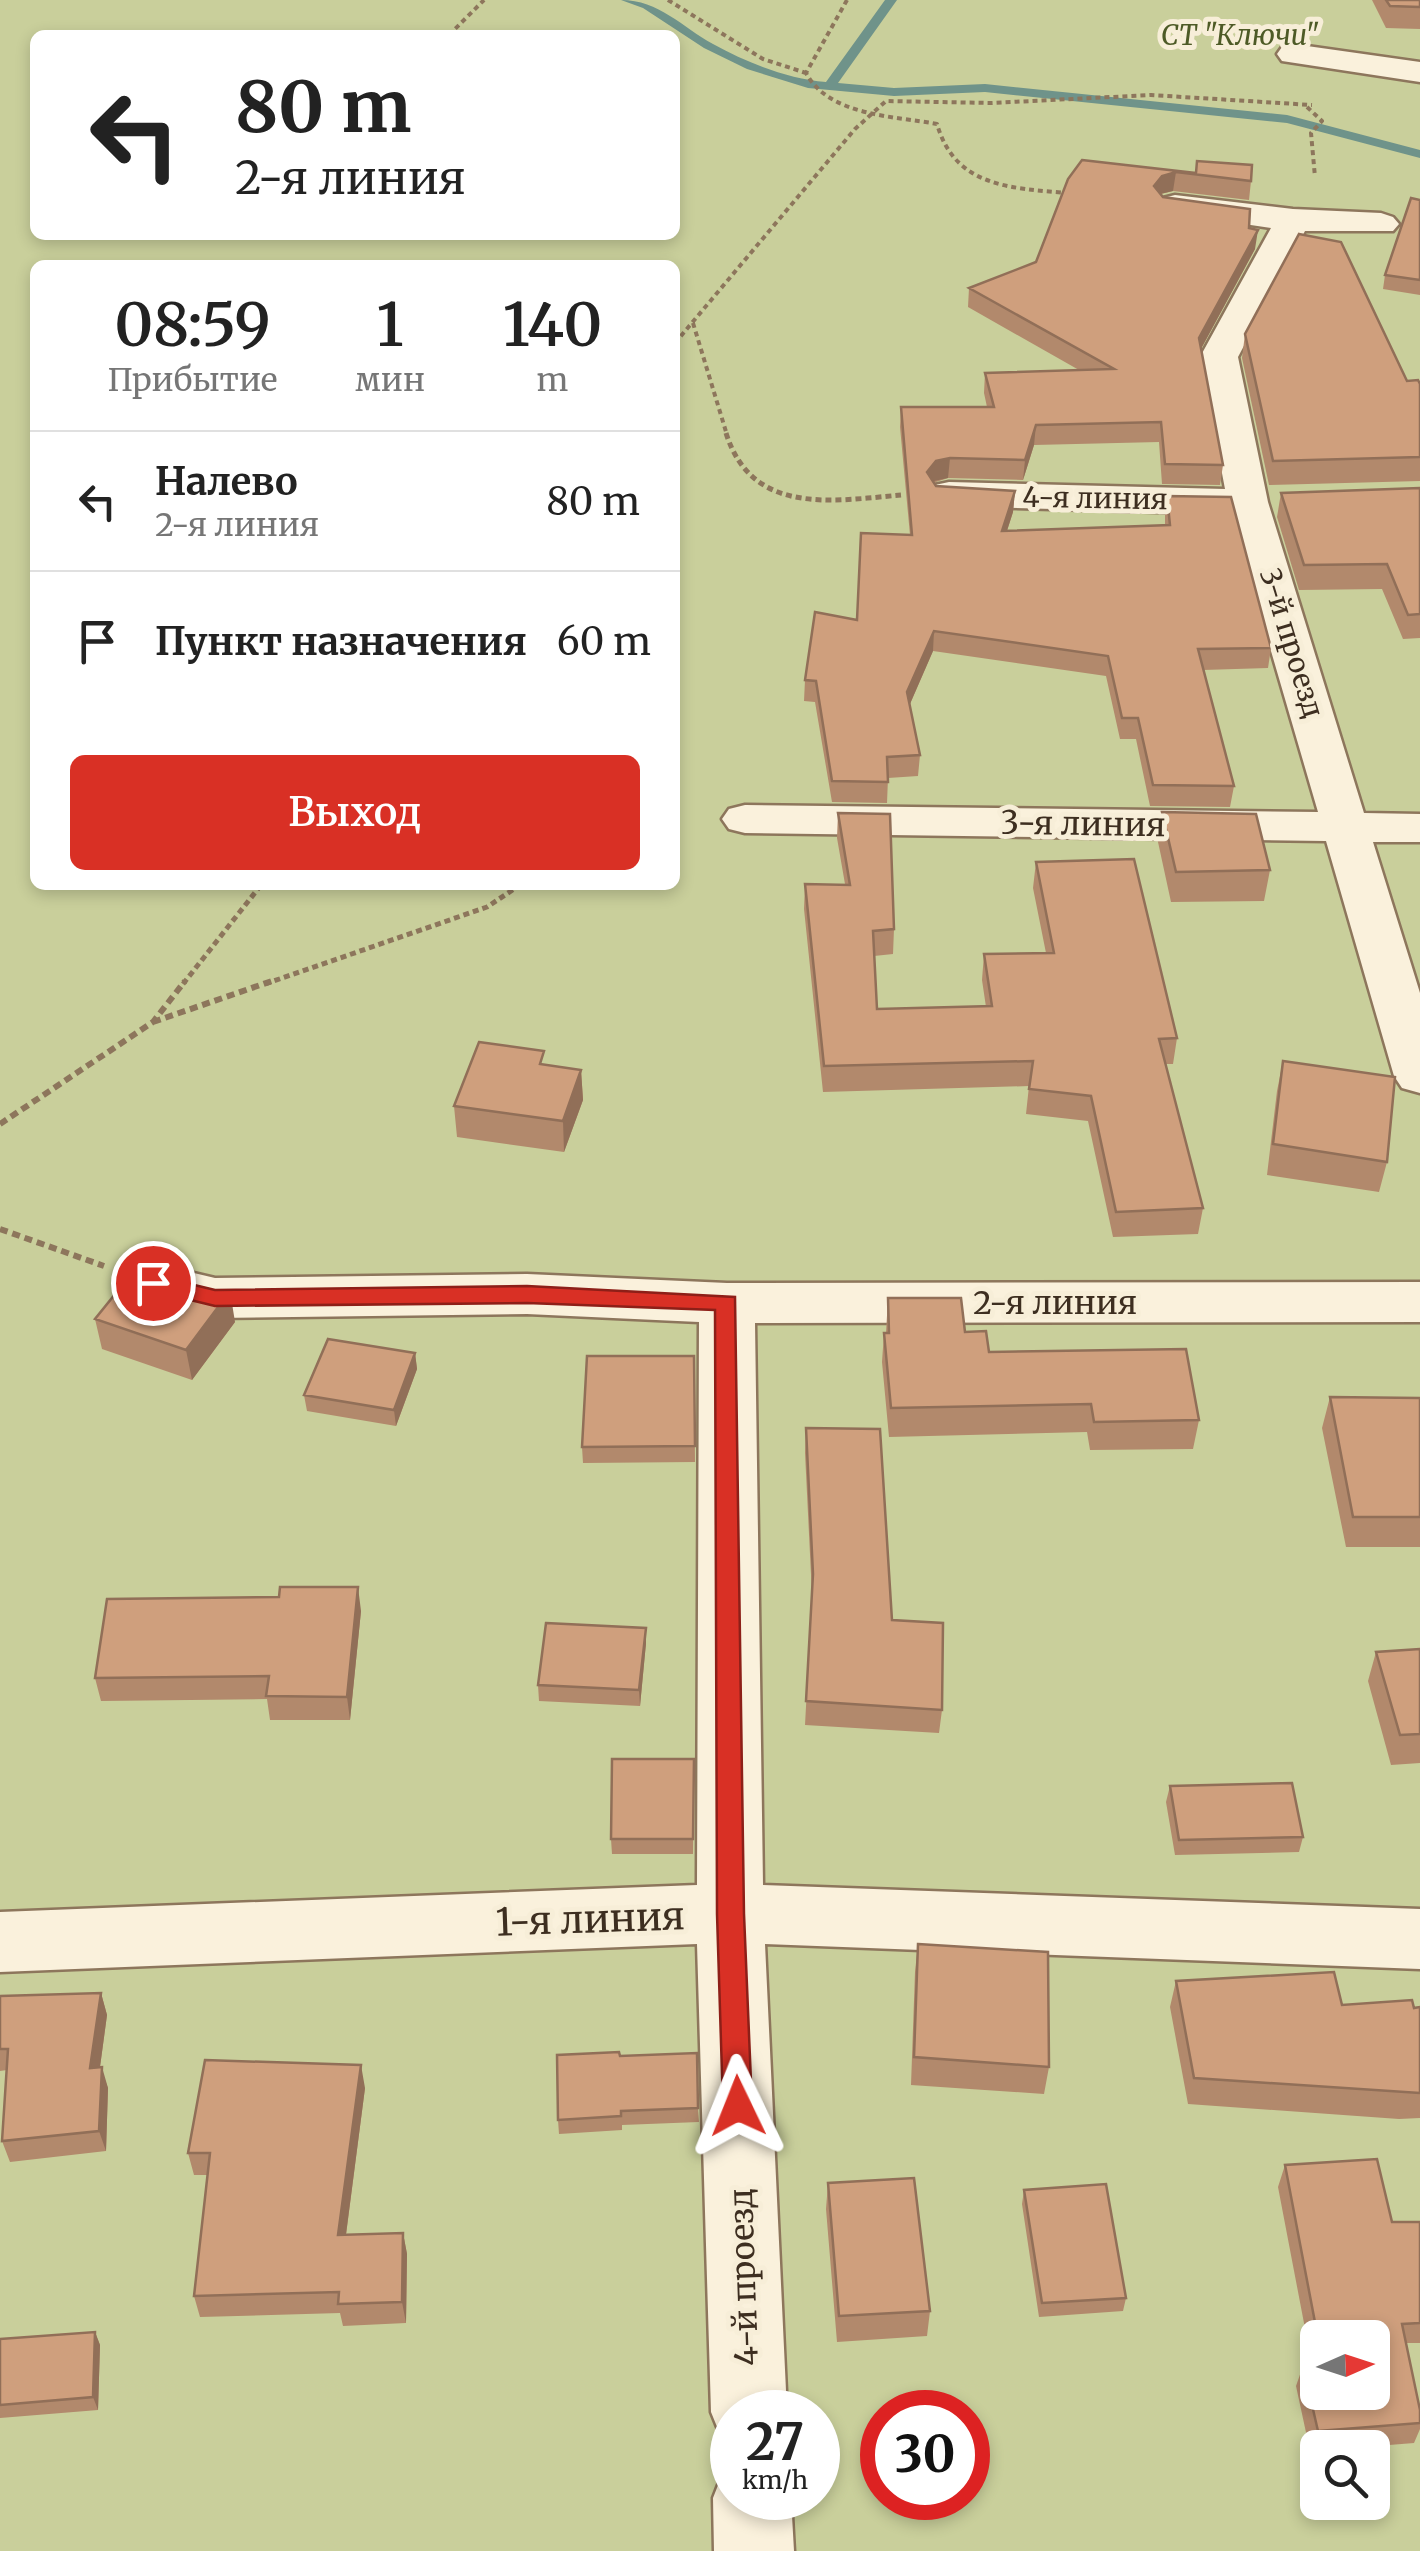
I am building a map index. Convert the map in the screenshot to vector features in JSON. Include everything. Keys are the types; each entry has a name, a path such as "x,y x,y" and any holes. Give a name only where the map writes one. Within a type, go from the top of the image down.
{"street":[{"path":"1293,54 1420,72"},
{"path":"1172,205 1306,204 1381,224"},
{"name":"3-й проезд","path":"1306,204 1219,358 1268,501 1349,828 1420,1076"},
{"name":"4-я линия","path":"949,494 1268,501"},
{"name":"3-я линия","path":"746,819 1420,828"},
{"name":"2-я линия","path":"153,1283 215,1298 527,1294 726,1302 1420,1302"},
{"name":"4-й проезд","path":"726,1302 730,1914 747,2390"},
{"name":"1-я линия","path":"0,1942 730,1914 1420,1940"},
{"path":"753,2520 754,2551"}],"path":[{"path":"453,30 484,0"},
{"path":"668,0 762,58 806,73"},
{"path":"847,0 806,73 808,84 826,100 937,124 946,152 955,164 981,176 1035,190 1172,205"},
{"path":"680,337 872,111 886,101 992,103 1151,94 1307,106 1322,103"},
{"path":"1306,204 1311,132 1322,121 1307,106"},
{"path":"693,322 735,461 772,490 815,502 949,494"},
{"path":"153,1022 257,890"},
{"path":"0,1124 153,1022 487,907 512,890"},
{"path":"0,1230 153,1283"}],"green space":[{"name":"СТ \"Ключи\"","path":"0,0 1420,0 1420,2551 0,2551"}],"building":[{"path":"1386,0 1420,0 1420,7 1390,6"},
{"path":"1082,160 1196,173 1197,161 1252,165 1251,181 1176,172 1162,176 1154,186 1163,197 1250,209 1249,228 1258,230 1199,338 1223,465 1165,464 1161,422 1036,425 1025,460 950,458 936,461 927,472 936,486 1015,491 1002,531 1170,525 1167,496 1231,497 1271,648 1198,649 1234,786 1153,785 1138,718 1122,718 1108,656 934,631 907,692 920,755 887,757 888,782 832,781 816,681 805,680 815,612 857,620 861,533 912,535 901,407 994,407 985,373 1114,369 969,288 1036,262 1068,179"},
{"path":"1411,198 1420,200 1420,280 1385,275"},
{"path":"1299,234 1341,242 1407,381 1418,380 1420,457 1273,461 1245,334"},
{"path":"1420,488 1420,614 1408,615 1387,564 1304,565 1281,493"},
{"path":"1162,812 1256,814 1270,870 1176,872"},
{"path":"838,813 890,814 894,929 873,931 877,1009 992,1006 984,954 1054,953 1036,862 1134,859 1177,1038 1159,1039 1203,1208 1116,1212 1091,1096 1029,1089 1033,1061 824,1066 805,884 850,885"},
{"path":"479,1042 544,1051 540,1064 581,1070 563,1121 454,1106"},
{"path":"1283,1061 1395,1077 1387,1162 1273,1144"},
{"path":"133,1272 208,1291 230,1291 186,1350 95,1319"},
{"path":"888,1298 961,1298 965,1332 986,1331 989,1352 1186,1349 1199,1420 1094,1422 1091,1404 891,1408 884,1333 889,1333"},
{"path":"328,1339 415,1353 394,1410 304,1395"},
{"path":"587,1356 694,1356 695,1446 582,1447"},
{"path":"1330,1397 1420,1398 1420,1517 1353,1517"},
{"path":"806,1428 880,1429 892,1620 943,1623 942,1710 806,1701 813,1574"},
{"path":"280,1587 358,1587 347,1697 266,1696 269,1676 95,1678 107,1599 279,1597"},
{"path":"546,1623 646,1628 639,1690 538,1685"},
{"path":"1420,1649 1420,1734 1400,1735 1376,1652"},
{"path":"612,1759 694,1759 693,1839 611,1839"},
{"path":"1292,1783 1303,1837 1179,1840 1170,1786"},
{"path":"918,1944 1048,1952 1049,2067 914,2057"},
{"path":"1334,1972 1342,2005 1412,2000 1414,2008 1420,2007 1420,2093 1194,2078 1176,1981"},
{"path":"101,1993 90,2068 102,2067 99,2131 2,2141 8,2049 0,2049 0,1996"},
{"path":"619,2052 620,2056 697,2053 698,2108 621,2111 621,2116 558,2120 557,2055"},
{"path":"205,2060 361,2065 338,2235 403,2233 402,2302 338,2304 339,2292 194,2296 210,2153 188,2153"},
{"path":"1377,2159 1392,2222 1420,2222 1420,2323 1402,2324 1420,2423 1318,2430 1313,2410 1390,2410 1390,2320 1315,2320 1285,2165"},
{"path":"914,2178 930,2311 839,2316 828,2183"},
{"path":"1106,2184 1126,2298 1042,2303 1024,2190"},
{"path":"95,2332 93,2397 0,2405 0,2339"}],"waterway":[{"path":"627,0 647,6 708,46 751,67 808,84 894,92 985,88 1287,119 1420,154"},
{"path":"830,86 891,0"}],"route":[{"path":"153,1283 215,1298 527,1294 726,1302 730,1914 738,2106"}]}
